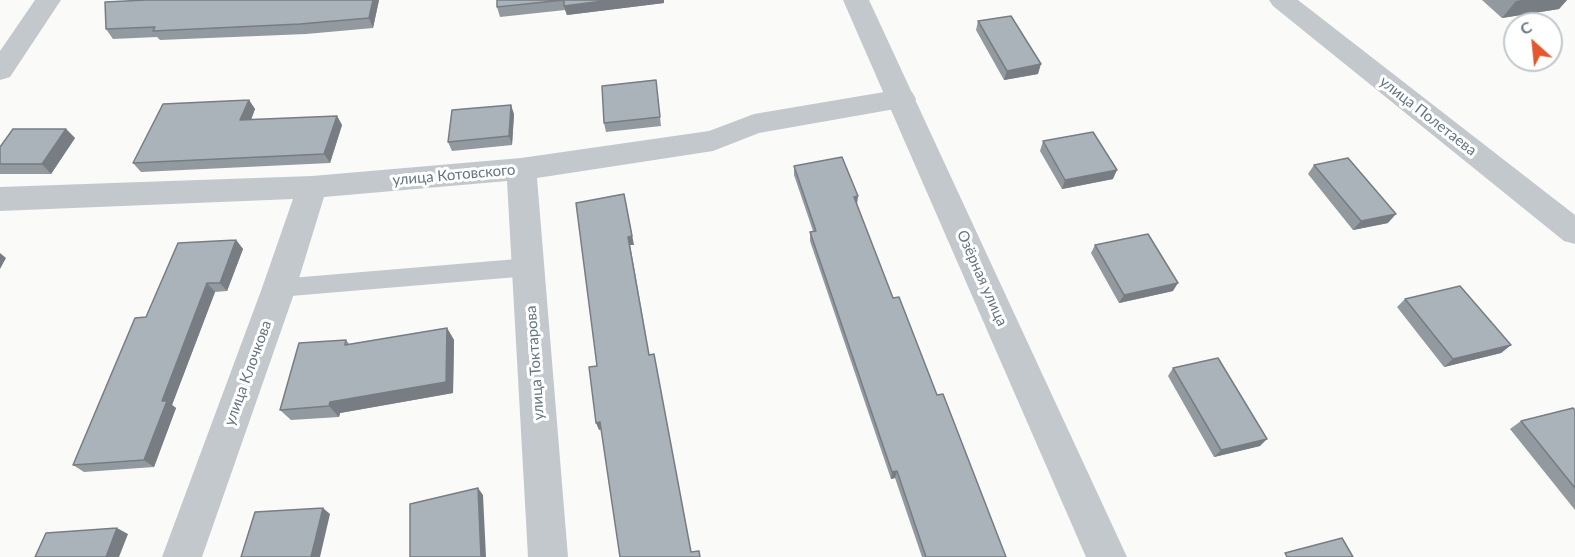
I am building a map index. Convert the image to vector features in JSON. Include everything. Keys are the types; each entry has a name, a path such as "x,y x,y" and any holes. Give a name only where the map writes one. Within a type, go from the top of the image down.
{"street":[{"path":"0,71 48,0"},
{"name":"Озёрная улица","path":"856,0 1107,557"},
{"name":"улица Полетаева","path":"1282,0 1575,232"},
{"name":"улица Котовского","path":"0,199 312,187 521,169 713,141 754,124 902,99"},
{"name":"улица Токтарова","path":"521,169 548,557"},
{"name":"улица Клочкова","path":"182,557 279,288 312,187"}],"lane":[{"path":"279,288 529,267"}],"building":[{"path":"373,0 369,18 300,24 153,31 155,27 106,29 105,2"},
{"path":"497,0 564,0 497,7"},
{"path":"564,0 611,0 564,6"},
{"path":"1011,16 1041,64 1007,71 978,21"},
{"path":"656,80 660,117 604,123 602,86"},
{"path":"249,100 240,120 337,116 324,154 133,163 163,104"},
{"path":"511,105 509,136 448,142 452,110"},
{"path":"13,129 66,129 42,164 0,164 0,147"},
{"path":"1093,132 1117,170 1065,180 1043,141"},
{"path":"842,157 858,196 854,197 893,298 899,297 937,395 943,394 1006,557 926,557 897,471 892,472 810,232 816,231 794,166"},
{"path":"1348,158 1396,214 1361,221 1314,165"},
{"path":"624,194 632,236 628,237 649,355 654,354 691,552 699,551 700,557 620,557 600,422 596,423 589,367 597,366 576,203"},
{"path":"1148,234 1178,283 1124,295 1095,245"},
{"path":"236,240 220,283 207,283 162,401 167,401 144,460 73,465 135,318 146,317 178,243"},
{"path":"1460,286 1511,345 1453,359 1405,299"},
{"path":"447,328 446,382 330,402 329,406 280,410 299,343 346,340 345,345"},
{"path":"1218,358 1267,439 1221,450 1173,368"},
{"path":"1573,408 1575,410 1575,488 1521,421"},
{"path":"478,488 481,557 410,557 410,504"},
{"path":"323,508 311,557 241,557 255,512"},
{"path":"117,528 106,557 35,557 46,533"},
{"path":"1342,538 1353,557 1287,557 1285,553"}]}
